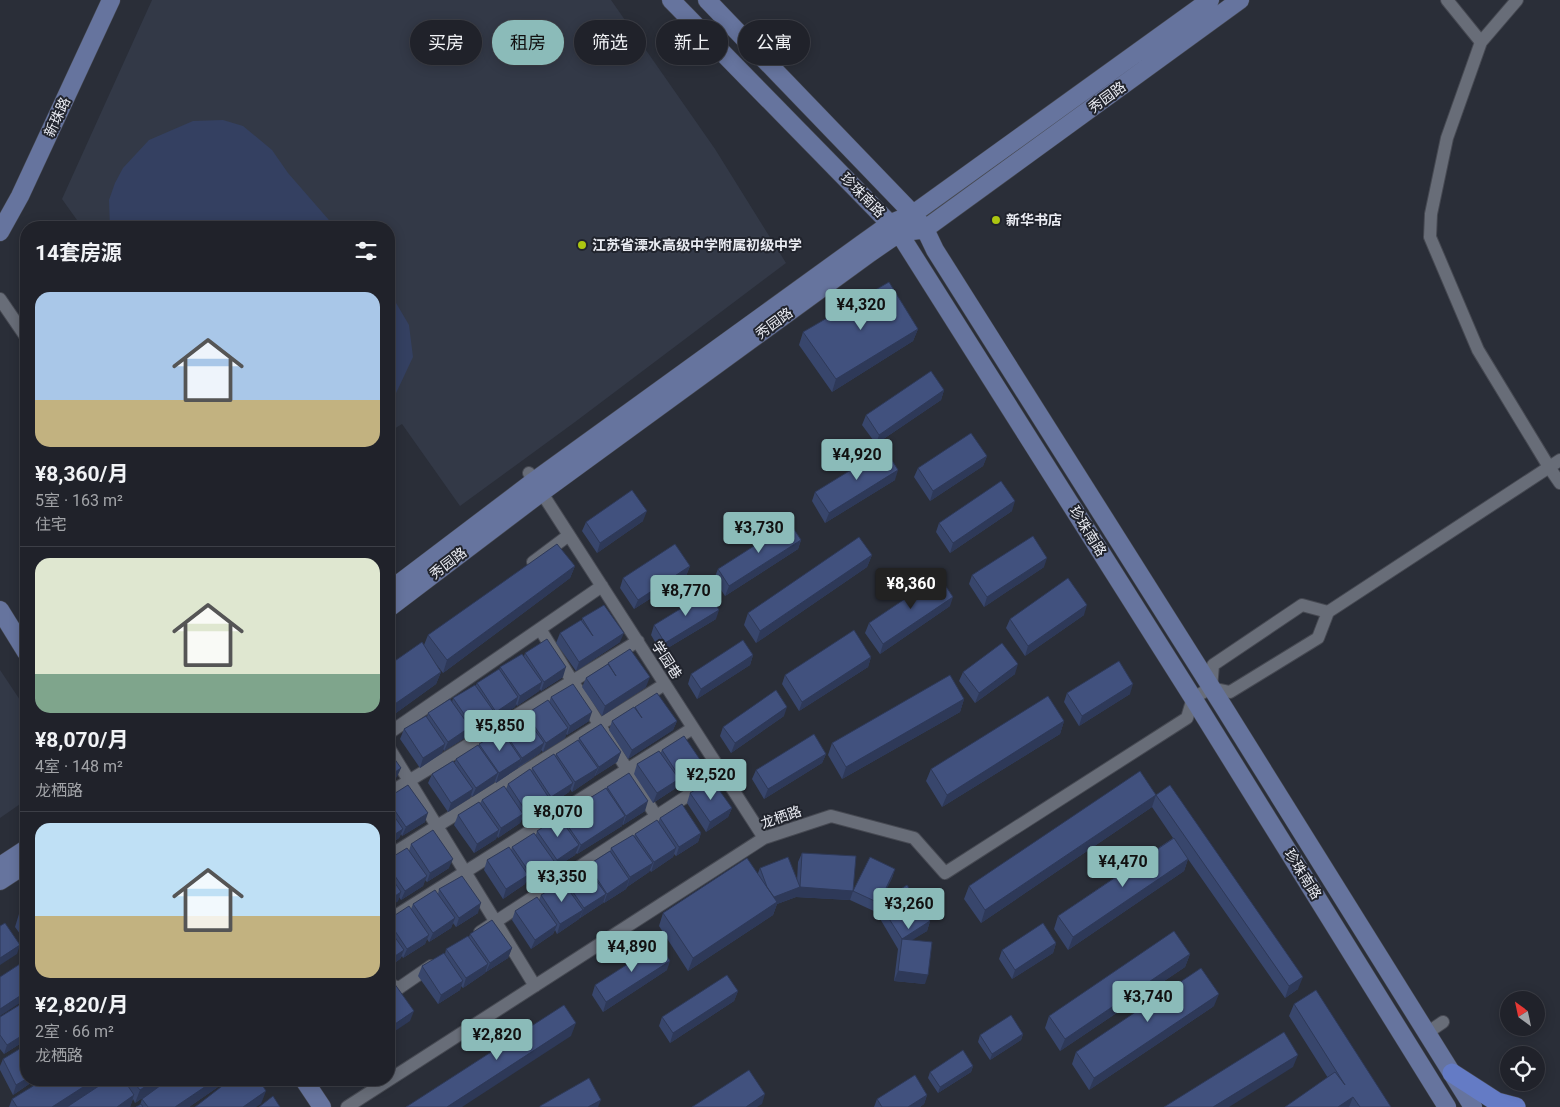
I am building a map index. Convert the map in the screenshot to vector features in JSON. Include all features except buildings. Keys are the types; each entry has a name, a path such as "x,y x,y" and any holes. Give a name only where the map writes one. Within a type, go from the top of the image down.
{"main road":[{"name":"新珠路","path":"0,232 20,196 111,0"},
{"name":"珍珠南路","path":"671,0 895,228 1193,698 1437,1099 1447,1107"},
{"name":"珍珠南路","path":"707,0 913,214 925,229 935,250 1473,1107"},
{"name":"秀园路","path":"395,587 535,482 895,228 1210,0"},
{"name":"秀园路","path":"895,228 925,229 1240,0"},
{"name":"秀园路","path":"395,603 535,482"},
{"path":"0,610 20,642"},
{"path":"0,866 20,854"},
{"path":"0,881 20,868"},
{"path":"1452,1074 1497,1102 1516,1107"},
{"path":"308,1086 322,1107"}],"street":[{"path":"1447,0 1482,42"},
{"path":"1517,0 1482,42 1447,138 1432,214 1430,237 1478,350 1560,482"},
{"path":"0,299 20,328"},
{"path":"1193,698 1211,688 1230,692 1318,638 1328,612 1560,460"},
{"name":"学园巷","path":"535,482 764,838"},
{"path":"521,570 569,535"},
{"path":"395,728 602,586"},
{"path":"1211,688 1213,665 1302,605 1328,612"},
{"path":"540,629 656,816"},
{"path":"395,789 638,641"},
{"path":"395,852 665,684"},
{"name":"龙栖路","path":"395,1076 764,838 831,816 914,838 945,873 1187,718 1193,698"},
{"path":"395,916 693,728"},
{"path":"395,758 535,986"},
{"path":"471,938 722,773"},
{"path":"395,986 399,988 439,960"},
{"path":"1427,1032 1443,1022"},
{"name":"龙栖路","path":"347,1107 380,1086"}],"shaded area":[{"name":"江苏省溧水高级中学附属初级中学","path":"152,0 611,0 625,20 574,20 574,65 646,65 646,50 715,149 786,263 460,506 402,424 395,428 395,221 78,221 62,199"},
{"path":"223,120 243,126 272,150 288,173 330,221 110,221 109,200 123,168 149,140 193,121"},
{"path":"395,301 409,325 413,357 395,395"},
{"path":"0,670 20,700 20,804 0,818"}],"place":[{"name":"新华书店","path":"996,220"},
{"name":"江苏省溧水高级中学附属初级中学","path":"582,245"}]}
